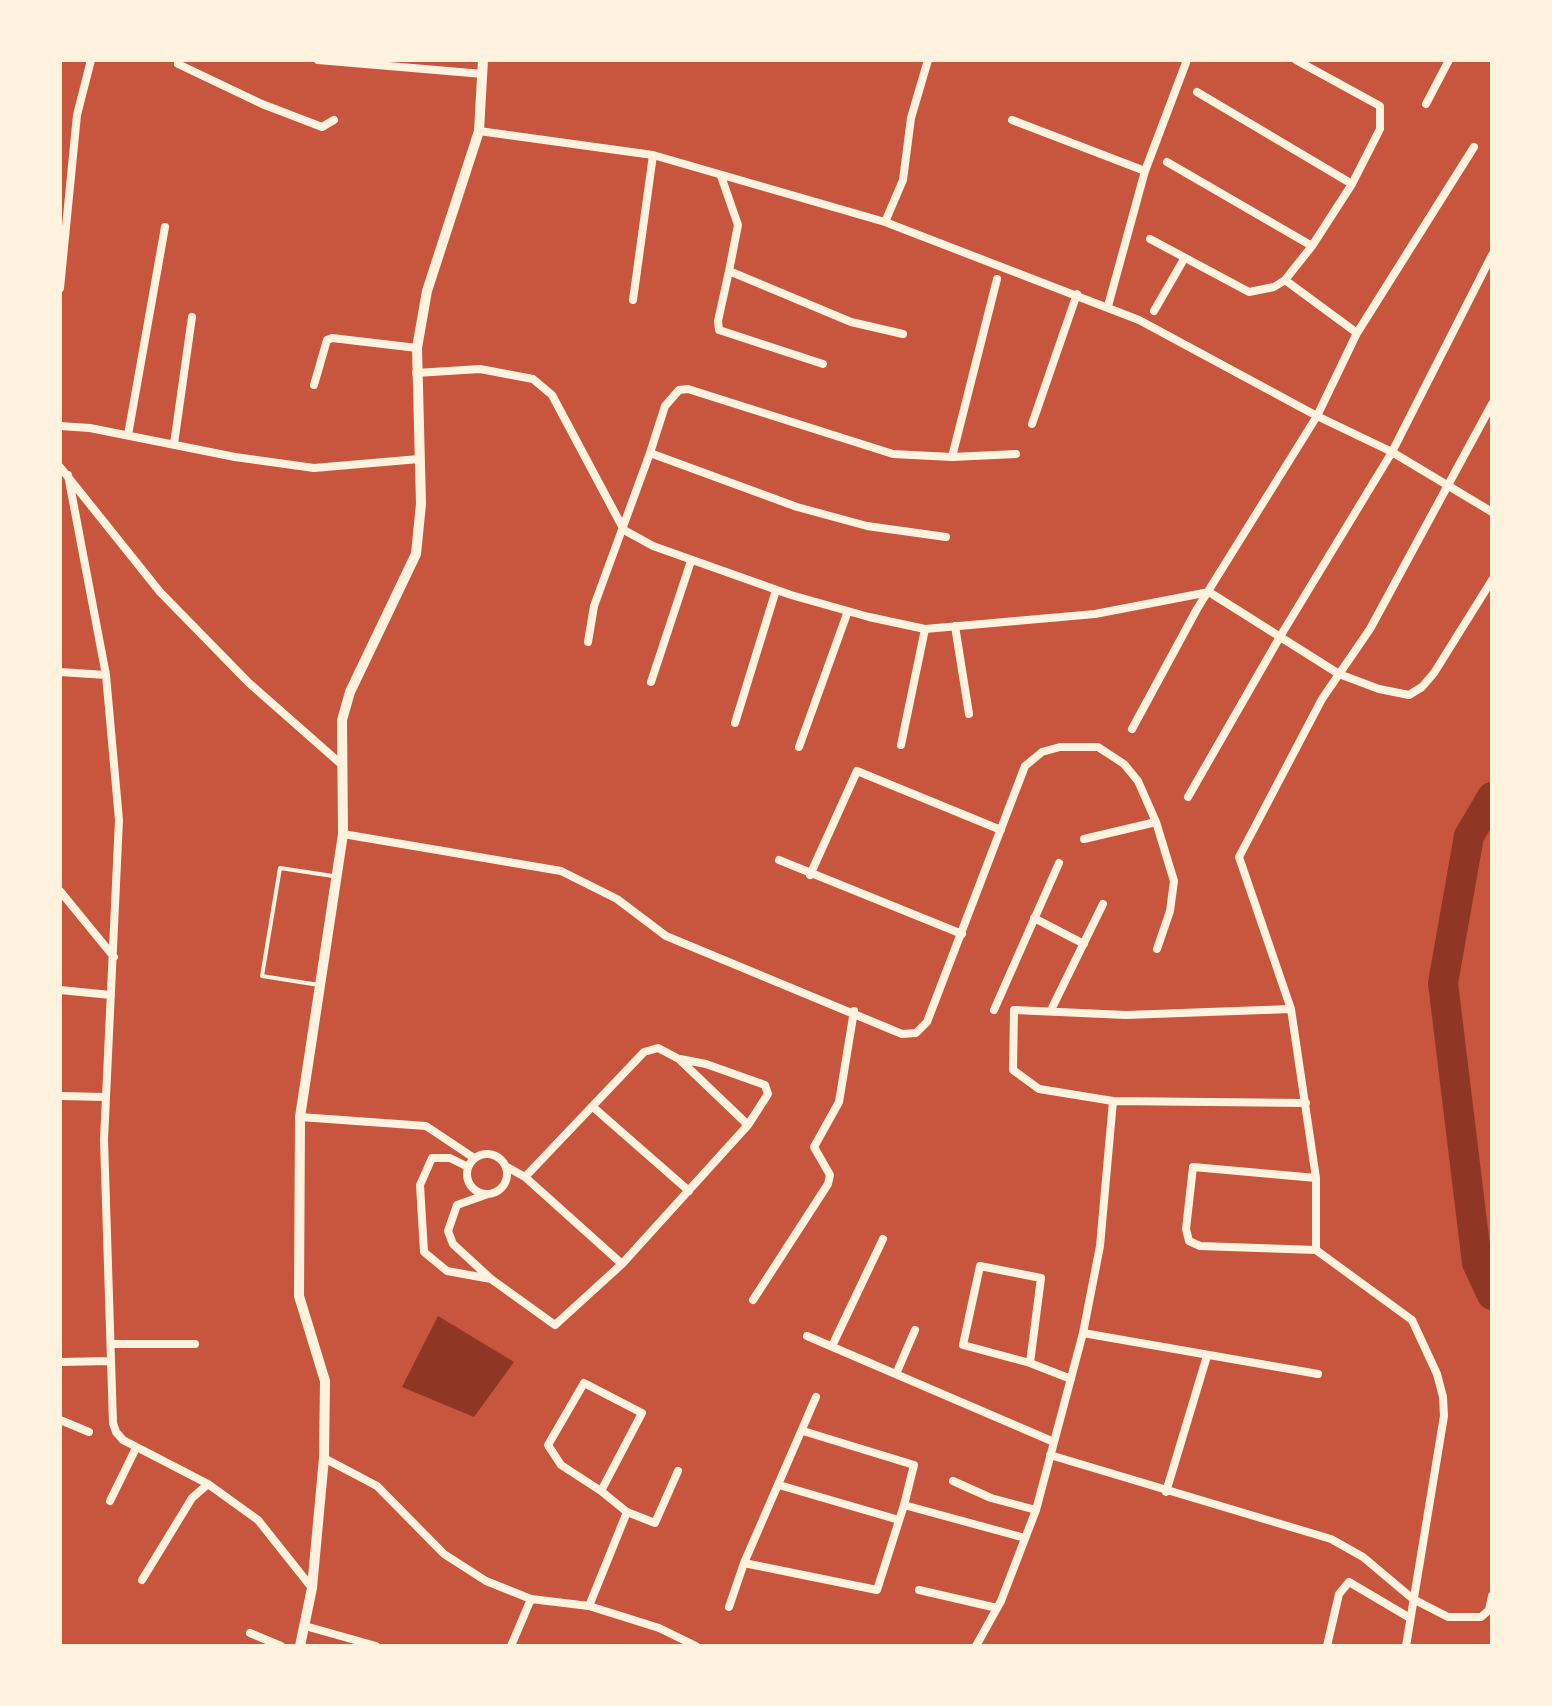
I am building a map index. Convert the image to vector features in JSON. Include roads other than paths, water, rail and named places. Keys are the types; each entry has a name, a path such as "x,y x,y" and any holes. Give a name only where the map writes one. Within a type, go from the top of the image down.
{"street":[{"path":"60,288 77,116 91,60"},
{"path":"318,60 484,74"},
{"path":"300,1646 312,1588 324,1458 325,1381 298,1296 300,1117 344,834 342,720 350,692 416,554 421,504 417,348 427,291 479,131 483,60"},
{"path":"886,222 903,180 911,118 928,60"},
{"path":"1108,306 1144,170 1187,60"},
{"path":"1150,239 1249,292 1274,287 1285,280 1352,184 1380,129 1380,106 1296,60"},
{"path":"1426,104 1449,60"},
{"path":"176,61 262,104 322,127 334,120"},
{"path":"1197,92 1352,184"},
{"path":"1012,120 1144,170"},
{"path":"479,131 653,154 886,222 1139,320 1316,416 1392,452 1492,512"},
{"path":"1132,729 1197,609 1316,416 1357,333 1474,147"},
{"path":"633,300 653,154"},
{"path":"1167,162 1312,246"},
{"path":"720,176 738,225 718,330 823,364"},
{"path":"128,435 166,228"},
{"path":"1188,797 1280,635 1392,452 1492,255"},
{"path":"1154,312 1184,259"},
{"path":"730,272 851,322 903,334"},
{"path":"952,457 998,279"},
{"path":"1285,280 1357,333"},
{"path":"1032,424 1077,294"},
{"path":"174,444 192,317"},
{"path":"314,385 327,340 332,338 417,348"},
{"path":"416,373 480,370 533,378 552,396 624,530 653,546 848,612 925,628 1096,614 1209,592 1340,674 1409,695 1422,687 1492,580"},
{"path":"588,642 594,606 665,406 679,390 688,389 893,454 1016,454"},
{"path":"1316,1250 1316,1178 1291,1009 1239,858 1322,698 1370,629 1492,404"},
{"path":"60,426 314,468 419,459"},
{"path":"650,453 798,507 867,526 946,537"},
{"path":"60,467 160,592 249,684 341,764"},
{"path":"68,475 106,676 120,820 104,1140 112,1344 109,1361 116,1432 136,1448 208,1484 258,1520 312,1588"},
{"path":"651,682 691,561"},
{"path":"735,723 776,590"},
{"path":"799,746 848,612"},
{"path":"955,626 969,714"},
{"path":"901,746 925,628"},
{"path":"60,672 106,676"},
{"path":"344,834 561,871 617,899 666,936 902,1034 916,1033 928,1022 1025,766 1042,752 1060,747 1098,748 1124,764 1138,781 1156,822 1174,881 1170,911 1156,949"},
{"path":"810,874 858,771 1001,830"},
{"path":"1084,839 1156,822"},
{"path":"778,860 962,934"},
{"path":"994,1010 1059,862"},
{"path":"60,891 115,958"},
{"path":"1051,1010 1103,904"},
{"path":"1034,918 1084,944"},
{"path":"60,990 111,995"},
{"path":"1291,1009 1126,1014 1014,1010 1013,1070 1039,1089 1113,1101 1306,1104"},
{"path":"752,1300 828,1184 830,1175 815,1152 815,1142 839,1102 854,1011"},
{"path":"506,1166 503,1187 457,1205 448,1231 453,1244 491,1278 555,1325 622,1264 748,1125 768,1094 765,1086 706,1064 658,1048 644,1052 526,1177"},
{"path":"680,1058 748,1125"},
{"path":"60,1096 106,1097"},
{"path":"976,1646 997,1608 1026,1538 1072,1379 1100,1246 1113,1101"},
{"path":"593,1107 689,1191"},
{"path":"300,1117 426,1126 474,1158 494,1156 526,1177 622,1264"},
{"path":"468,1166 450,1158 432,1158 420,1184 424,1252 446,1271 491,1278"},
{"path":"474,1158 468,1166 468,1182 476,1191 488,1194"},
{"path":"1316,1178 1193,1167 1186,1230 1190,1242 1200,1246 1316,1250 1412,1320 1437,1374 1444,1416 1406,1646"},
{"path":"832,1346 883,1239"},
{"path":"1030,1362 1041,1278 980,1266 964,1346 1030,1362 1072,1379"},
{"path":"896,1374 915,1330"},
{"path":"1083,1333 1318,1374"},
{"path":"807,1336 1054,1442"},
{"path":"112,1344 195,1344"},
{"path":"1166,1492 1207,1356"},
{"path":"60,1362 109,1361"},
{"path":"602,1490 642,1414 584,1382 548,1445 562,1465 628,1512 655,1523 678,1471"},
{"path":"728,1607 816,1397"},
{"path":"60,1420 89,1432"},
{"path":"744,1563 877,1590 914,1465 803,1431"},
{"path":"110,1501 136,1448"},
{"path":"1050,1455 1331,1539 1362,1557 1413,1600 1448,1618 1472,1619 1489,1610 1492,1596"},
{"path":"324,1458 377,1486 444,1554 486,1581 531,1599 590,1606 660,1628 696,1646"},
{"path":"953,1481 992,1498 1036,1510"},
{"path":"142,1580 192,1498 208,1484"},
{"path":"778,1485 898,1520"},
{"path":"904,1504 1026,1538"},
{"path":"590,1606 628,1512"},
{"path":"1327,1646 1339,1594 1349,1582 1410,1618"},
{"path":"919,1590 997,1608"},
{"path":"510,1646 531,1599"},
{"path":"305,1626 376,1646"},
{"path":"250,1633 281,1646"}],"lane":[{"path":"319,985 262,976 280,868 337,876"}],"waterway":[{"path":"1492,797 1469,836 1443,983 1477,1263 1492,1295"}]}
